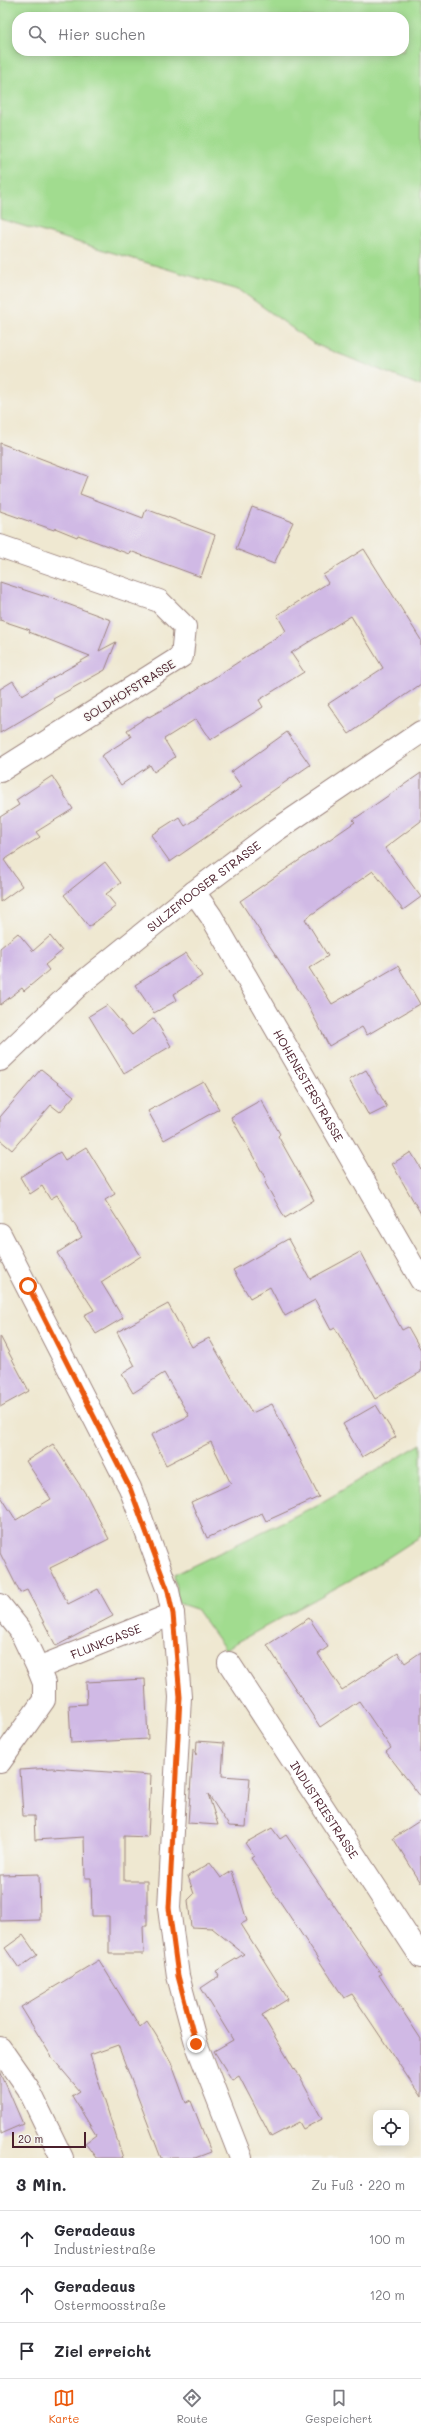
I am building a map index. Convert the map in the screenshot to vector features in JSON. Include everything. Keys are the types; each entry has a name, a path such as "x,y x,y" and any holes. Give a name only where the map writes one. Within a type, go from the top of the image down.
{"street":[{"name":"SOLDHOFSTRASSE","path":"0,546 159,601 185,627 182,656 0,771"},
{"name":"SULZEMOOSER STRASSE","path":"0,1060 79,985 194,892 275,831 421,732"},
{"name":"HOHENESTERSTRASSE","path":"194,892 211,916 421,1280"},
{"path":"0,1234 130,1488 168,1591 173,1614 180,1697 169,1908 178,1976 196,2044 241,2158"},
{"path":"0,1605 20,1630 44,1683 44,1700 0,1762"},
{"name":"FLUNKGASSE","path":"38,1668 173,1614"},
{"name":"INDUSTRIESTRASSE","path":"229,1663 421,1956"},
{"path":"0,2048 28,2088 62,2158"}],"green space":[{"path":"0,0 421,0 421,386 314,344 241,291 0,219"},
{"path":"421,1444 421,1536 372,1568 225,1649 196,1609 178,1603 174,1575 317,1505"}],"building":[{"path":"0,443 87,476 80,494 143,518 146,509 215,535 201,577 130,551 129,554 78,535 77,537 55,528 54,530 0,511"},
{"path":"252,507 293,522 274,564 236,549"},
{"path":"364,549 421,640 421,684 349,734 328,704 383,668 351,616 291,653 304,672 259,700 263,707 210,740 196,719 164,739 175,757 154,772 150,765 121,785 101,756 131,737 127,730 148,716 149,717 183,698 286,631 277,615 328,583 323,575"},
{"path":"0,582 43,595 111,620 99,651 116,642 105,670 53,699 54,701 0,733 0,689 13,681 22,695 90,656 29,632 30,630 0,620"},
{"path":"287,732 310,765 170,862 151,835 179,817 185,826 242,787 231,772"},
{"path":"421,773 421,821 385,848 421,897 403,910 373,871 305,919 328,956 309,968 332,1004 398,966 420,1004 367,1035 362,1027 329,1046 304,998 240,901 355,822 353,820"},
{"path":"52,776 73,809 36,832 40,837 4,860 22,886 0,902 0,817 19,805 16,800"},
{"path":"105,862 121,883 106,894 116,906 89,927 64,895"},
{"path":"18,933 33,951 50,936 62,951 45,965 49,970 24,991 22,988 0,1005 0,948"},
{"path":"186,953 202,976 174,994 177,1000 154,1013 135,985"},
{"path":"107,1005 132,1035 154,1018 171,1046 124,1074 89,1016"},
{"path":"41,1069 74,1096 60,1112 51,1105 12,1150 0,1140 0,1117"},
{"path":"366,1070 387,1107 369,1116 349,1080"},
{"path":"203,1081 219,1109 164,1140 148,1111"},
{"path":"261,1100 280,1134 278,1136 314,1200 285,1218 265,1183 267,1181 231,1117"},
{"path":"86,1147 115,1194 105,1200 141,1256 101,1282 123,1318 96,1334 84,1315 94,1310 57,1253 82,1237 57,1195 50,1199 42,1186 30,1194 20,1177 60,1152 65,1160"},
{"path":"411,1152 421,1169 421,1214 392,1164"},
{"path":"288,1239 310,1279 360,1252 402,1330 408,1327 421,1350 421,1372 375,1399 335,1328 331,1330 315,1300 285,1316 270,1287 250,1298 233,1270"},
{"path":"168,1304 192,1347 209,1338 252,1413 272,1404 319,1497 266,1521 262,1513 207,1538 191,1502 231,1484 211,1442 166,1465 151,1435 189,1416 164,1373 133,1393 122,1374 135,1366 117,1332"},
{"path":"0,1336 29,1391 0,1407"},
{"path":"376,1405 396,1437 362,1457 343,1424"},
{"path":"53,1444 87,1496 109,1539 50,1568 68,1604 98,1589 113,1616 56,1646 27,1590 20,1593 0,1553 0,1495 16,1520 51,1499 26,1461"},
{"path":"309,1618 328,1647 318,1654 342,1690 398,1653 405,1663 421,1652 421,1797 386,1752 391,1748 359,1701 320,1727 267,1645"},
{"path":"145,1679 148,1739 71,1743 69,1705 87,1704 86,1682"},
{"path":"197,1741 224,1743 222,1776 250,1778 246,1827 229,1826 208,1794 218,1825 188,1823 193,1749 196,1755"},
{"path":"52,1768 151,1775 148,1837 124,1836 124,1881 147,1881 147,1926 143,1926 144,1954 109,1954 109,1916 92,1916 91,1878 85,1878 84,1837 35,1840 34,1816 23,1816 20,1770"},
{"path":"421,1820 421,1883 393,1838"},
{"path":"272,1828 280,1839 286,1835 381,1974 379,1975 421,2039 421,2097 352,1994 344,1998 251,1858 254,1856 245,1843"},
{"path":"210,1863 221,1878 232,1871 247,1921 241,1924 288,1999 262,2015 294,2069 295,2068 322,2119 303,2129 299,2122 271,2137 239,2076 232,2080 214,2051 233,2040 201,1988 219,1976 216,1971 244,1954 212,1928 191,1927 188,1900 194,1894 188,1876"},
{"path":"39,1874 40,1920 0,1921 0,1875"},
{"path":"23,1935 37,1955 19,1968 5,1948"},
{"path":"99,1960 140,2027 147,2021 156,2035 171,2062 186,2103 191,2101 211,2152 195,2158 161,2158 118,2045 90,2055 123,2158 96,2158 85,2143 96,2135 72,2096 80,2091 53,2059 21,2007"},
{"path":"0,2071 23,2124 0,2134"}],"route":[{"path":"28,1286 130,1488 168,1591 173,1614 180,1697 169,1908 178,1976 196,2044"}]}
